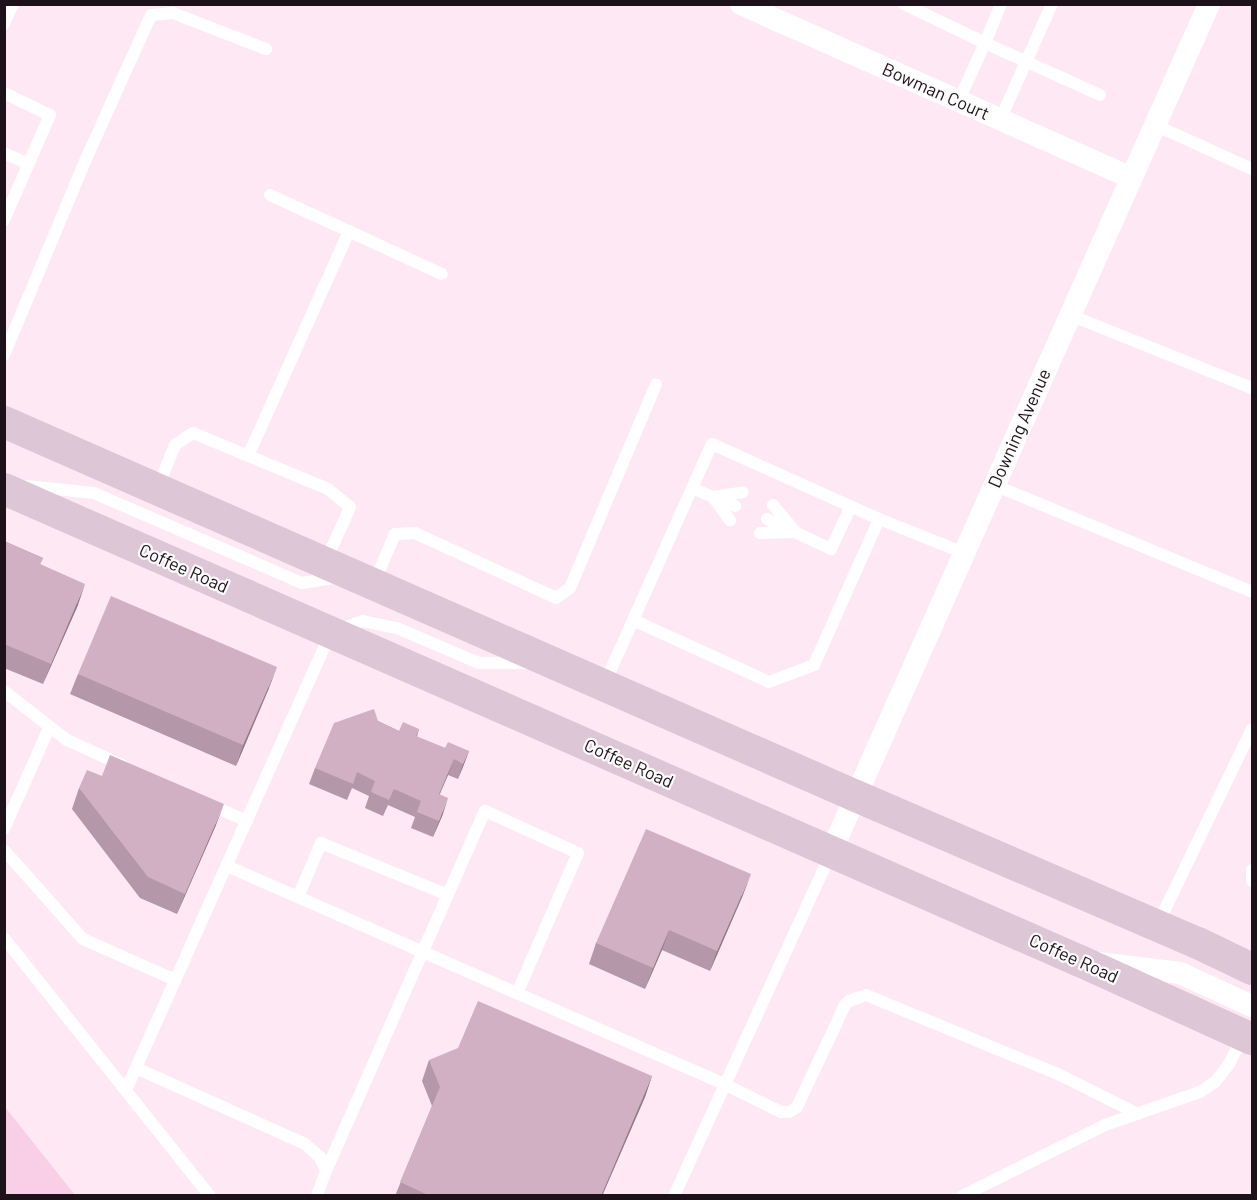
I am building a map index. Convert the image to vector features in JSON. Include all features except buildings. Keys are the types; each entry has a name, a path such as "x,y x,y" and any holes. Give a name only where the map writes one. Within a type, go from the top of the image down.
{"main road":[{"path":"4,422 856,796 1158,925 1252,969"},
{"name":"Coffee Road","path":"4,486 1080,961 1250,1027"}],"street":[{"name":"Bowman Court","path":"741,4 1131,178"},
{"name":"Downing Avenue","path":"831,852 1209,4"}],"lane":[{"path":"4,24 13,4"},
{"path":"904,4 1100,95"},
{"path":"959,100 1001,4"},
{"path":"1000,120 1052,4"},
{"path":"4,355 86,159 151,15 173,13 266,49"},
{"path":"4,93 50,115 4,220"},
{"path":"1155,125 1252,169"},
{"path":"4,153 28,164"},
{"path":"270,195 442,274"},
{"path":"248,456 349,231"},
{"path":"1070,315 1252,388"},
{"path":"4,486 94,494 302,583 351,573 394,534 415,533 556,598 570,588 656,384"},
{"path":"157,489 175,445 193,433 328,489 350,507 351,573"},
{"path":"604,685 712,444 879,519 964,553"},
{"path":"994,485 1252,592"},
{"path":"692,489 735,506"},
{"path":"713,497 743,492"},
{"path":"713,497 730,520"},
{"path":"773,506 795,532"},
{"path":"767,519 831,549 850,506"},
{"path":"633,620 769,682 814,665 879,519"},
{"path":"760,533 795,532"},
{"path":"126,1090 331,632 363,621 397,628 479,663 556,663"},
{"path":"4,691 66,740 130,768"},
{"path":"4,829 49,728"},
{"path":"1158,925 1252,729"},
{"path":"194,797 247,821"},
{"path":"317,1196 484,811 578,853 517,993"},
{"path":"298,897 321,843 448,895"},
{"path":"4,850 71,929 83,939 175,980"},
{"path":"674,1196 831,852"},
{"path":"226,866 724,1084 781,1112 789,1112 797,1107 845,1005 866,995 1060,1075 1138,1114"},
{"path":"1252,870 1252,881"},
{"path":"4,938 210,1196"},
{"path":"962,1196 1105,1125 1200,1092 1215,1082 1229,1064 1250,1027"},
{"path":"136,1068 305,1144 320,1157 326,1171"}],"shaded area":[{"path":"5,1107 75,1195 5,1195"}]}
